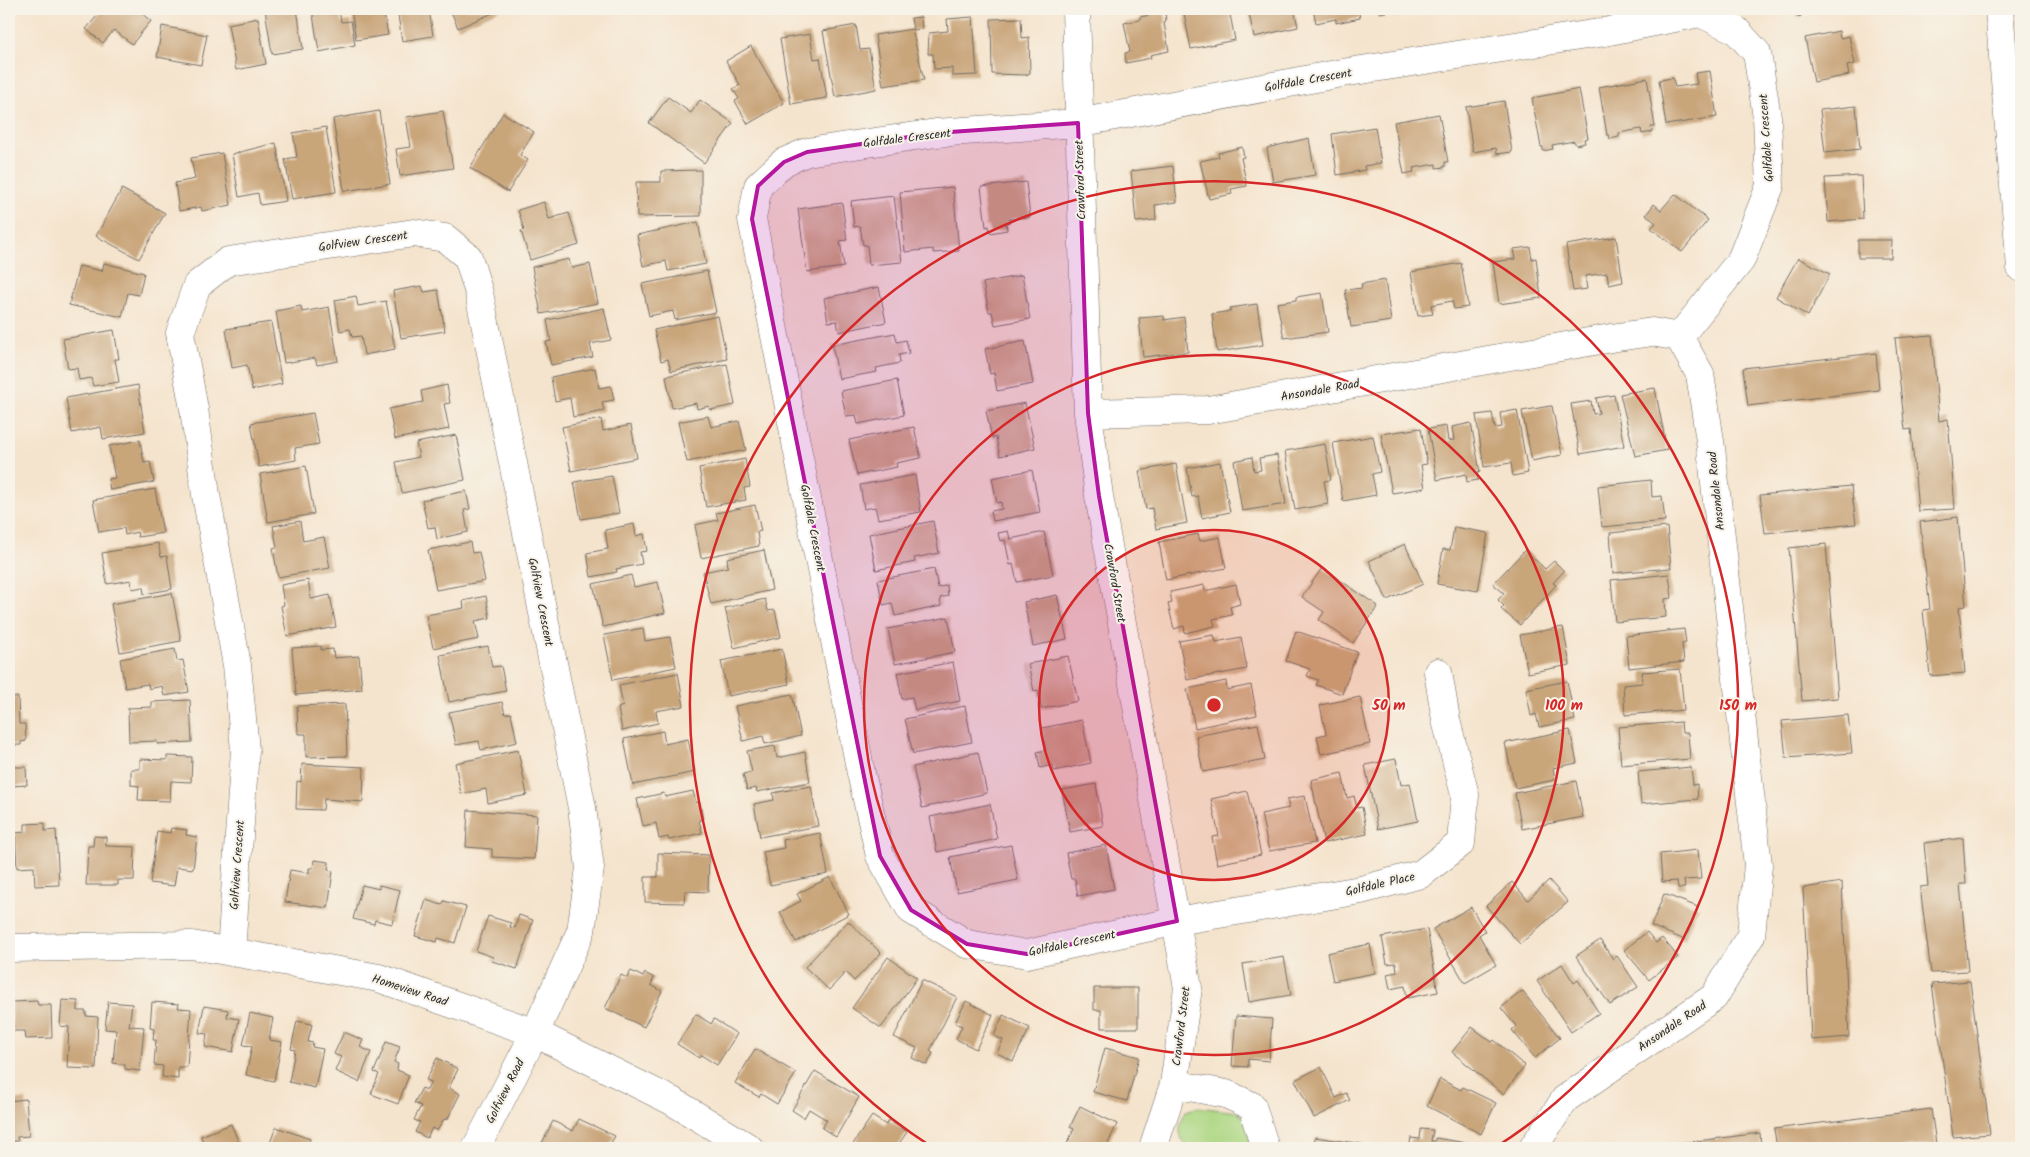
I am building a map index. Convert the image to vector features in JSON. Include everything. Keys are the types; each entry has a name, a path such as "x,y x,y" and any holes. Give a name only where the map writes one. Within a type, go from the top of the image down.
{"street":[{"name":"Crawford Street","path":"1076,9 1088,413 1099,496 1188,988 1174,1084 1153,1148"},
{"path":"1998,9 2021,268"},
{"name":"Golfdale Crescent","path":"1177,921 1027,954 967,944 911,910 880,856 859,764 752,219 758,186 784,162 808,152 936,134 1078,123 1342,74 1599,33 1700,13 1736,30 1757,53 1767,117 1770,186 1741,260 1680,337"},
{"name":"Golfview Crescent","path":"231,952 245,750 237,665 206,495 194,409 180,333 197,285 228,261 414,233 445,238 468,257 479,293 582,808 590,868 581,931 535,1033"},
{"name":"Ansondale Road","path":"1088,413 1208,410 1612,338 1652,332 1680,337 1700,374 1711,448 1758,865 1751,935 1714,997 1565,1098 1533,1148"},
{"name":"Golfdale Place","path":"1177,921 1361,890 1421,874 1461,843 1465,795 1446,720 1438,672"},
{"name":"Homeview Road","path":"9,948 192,945 378,978 535,1033 672,1101 749,1148"},
{"name":"Golfview Road","path":"476,1148 535,1033"},
{"path":"1174,1084 1226,1094 1252,1106 1265,1148"}],"highlighted area":[{"path":"1078,123 1088,413 1099,496 1177,921 1027,954 967,944 911,910 880,856 752,219 758,186 784,162 807,152 936,133"}],"green space":[{"path":"1198,1107 1238,1112 1247,1120 1251,1148 1191,1148 1183,1140 1180,1127 1186,1111"}],"building":[{"path":"103,9 136,9 151,21 132,44 114,30 103,43 86,29"},
{"path":"265,9 297,9 303,49 272,54"},
{"path":"312,9 339,9 341,22 351,21 355,45 319,52"},
{"path":"351,9 383,9 388,35 356,40"},
{"path":"397,9 429,9 433,36 402,41"},
{"path":"450,9 500,9 500,10 458,28"},
{"path":"1205,9 1229,9 1235,40 1191,49 1184,13"},
{"path":"1248,9 1294,9 1298,27 1254,37"},
{"path":"1313,9 1358,9 1360,18 1336,23 1336,19 1316,23"},
{"path":"1379,9 1414,10 1398,13 1398,10 1380,13"},
{"path":"1790,9 1808,9 1799,18"},
{"path":"1165,12 1166,22 1164,23 1169,51 1150,55 1151,58 1126,63 1125,53 1130,52 1124,23 1140,20 1140,17"},
{"path":"921,17 922,29 913,30 911,18"},
{"path":"973,17 977,75 952,76 952,68 934,69 933,54 928,54 929,33 948,31 947,19"},
{"path":"258,18 266,64 236,70 228,24"},
{"path":"1021,18 1022,38 1029,37 1030,73 1026,75 992,74 991,19"},
{"path":"856,25 860,50 869,49 876,89 835,97 823,31"},
{"path":"162,26 207,35 201,65 157,57"},
{"path":"912,29 924,80 883,86 875,35"},
{"path":"1839,31 1840,38 1849,36 1855,64 1847,66 1849,75 1814,82 1805,38"},
{"path":"810,34 814,59 820,58 827,98 791,104 780,39"},
{"path":"751,46 784,103 748,124 735,101 739,99 733,89 740,85 726,61"},
{"path":"1710,71 1717,117 1666,125 1659,80 1673,78 1675,87 1697,84 1695,73"},
{"path":"1647,78 1655,127 1651,127 1652,132 1642,134 1641,129 1619,133 1619,137 1610,139 1609,135 1607,135 1599,87"},
{"path":"1579,89 1588,138 1584,139 1585,143 1576,145 1574,141 1552,145 1553,149 1543,151 1532,98"},
{"path":"668,97 691,113 700,100 733,123 704,163 649,123"},
{"path":"1504,101 1512,152 1497,154 1496,148 1473,152 1466,107"},
{"path":"1856,106 1860,149 1825,153 1820,110"},
{"path":"379,111 390,184 344,191 333,119"},
{"path":"443,111 453,168 400,176 396,149 411,147 406,117"},
{"path":"503,113 534,132 520,155 528,160 508,192 470,168"},
{"path":"1439,114 1448,162 1445,162 1445,167 1436,168 1436,164 1413,168 1414,172 1404,174 1394,122"},
{"path":"326,127 336,192 292,199 285,159 297,157 293,133"},
{"path":"1375,127 1381,163 1364,166 1365,170 1337,175 1332,134"},
{"path":"1309,138 1315,175 1273,182 1267,148"},
{"path":"276,143 286,201 260,205 258,193 239,197 232,154"},
{"path":"1242,147 1244,157 1241,158 1247,186 1231,189 1232,194 1209,199 1200,161 1219,157 1218,153"},
{"path":"222,153 231,205 202,211 201,207 179,211 175,183 195,179 191,158"},
{"path":"1173,166 1177,202 1155,205 1156,220 1136,222 1131,171"},
{"path":"701,170 701,216 637,217 636,182 661,182 661,171"},
{"path":"1861,176 1863,219 1828,222 1825,178"},
{"path":"1026,182 1030,217 1010,219 1010,222 1006,223 1007,230 990,233 989,226 986,227 981,187"},
{"path":"953,187 959,251 933,253 933,249 905,252 900,192"},
{"path":"122,189 165,213 139,259 96,236"},
{"path":"1675,194 1708,220 1682,252 1651,228 1656,223 1646,215 1654,204 1661,210"},
{"path":"894,196 902,262 869,265 867,245 863,245 860,226 854,227 851,201"},
{"path":"544,202 549,219 569,213 579,245 530,260 521,231 524,230 518,210"},
{"path":"842,203 847,240 840,241 844,267 807,272 798,209"},
{"path":"698,222 706,264 668,271 666,261 643,266 637,235"},
{"path":"1616,237 1623,282 1609,285 1607,273 1585,276 1587,289 1573,291 1566,245"},
{"path":"1858,240 1892,240 1891,258 1858,258"},
{"path":"1530,247 1532,259 1536,258 1541,298 1499,304 1493,262 1515,259 1513,249"},
{"path":"1798,258 1830,274 1808,316 1776,297"},
{"path":"569,259 571,268 590,264 598,303 541,314 532,267"},
{"path":"104,263 144,273 139,295 128,293 122,317 69,305 79,266 102,271"},
{"path":"1461,263 1468,307 1454,309 1452,301 1431,305 1433,314 1418,316 1411,272"},
{"path":"707,271 716,312 675,320 673,311 649,316 642,284"},
{"path":"1022,275 1030,319 995,325 992,312 989,312 983,283"},
{"path":"1385,280 1391,321 1351,327 1345,290 1362,288 1361,284"},
{"path":"422,286 424,292 438,290 445,331 401,338 393,291"},
{"path":"879,287 886,322 839,332 837,321 828,322 824,298"},
{"path":"1322,293 1328,332 1284,338 1277,303 1296,300 1296,297"},
{"path":"356,296 358,306 386,301 395,349 364,355 361,336 352,337 350,329 340,331 335,300"},
{"path":"1257,304 1263,345 1217,352 1212,314 1231,311 1230,308"},
{"path":"301,306 302,312 329,307 338,361 317,365 315,358 284,363 276,311"},
{"path":"604,308 611,340 590,344 593,357 551,365 546,342 551,341 547,320"},
{"path":"718,316 727,359 671,371 668,359 661,361 654,330"},
{"path":"1164,316 1164,320 1184,317 1188,352 1143,357 1139,318"},
{"path":"271,322 282,384 252,390 247,365 232,368 226,329"},
{"path":"114,330 119,359 115,359 119,382 93,386 91,378 79,380 77,368 68,369 63,339"},
{"path":"895,333 897,342 906,340 909,353 899,355 900,363 876,368 877,372 839,379 832,345"},
{"path":"1932,335 1939,421 1948,419 1955,509 1918,511 1911,429 1905,430 1895,338"},
{"path":"1025,341 1033,384 997,391 994,373 990,374 985,349"},
{"path":"1876,353 1879,390 1748,406 1743,368"},
{"path":"727,364 735,405 710,410 709,406 697,409 696,403 672,408 666,376"},
{"path":"595,368 599,388 611,386 614,400 602,402 604,411 573,417 570,398 555,401 551,377"},
{"path":"897,380 904,415 858,424 856,415 846,416 841,391"},
{"path":"138,385 145,432 103,439 101,427 72,433 66,398"},
{"path":"447,385 450,403 444,404 449,429 395,439 389,409 423,402 421,391"},
{"path":"1655,388 1667,450 1635,456 1620,394"},
{"path":"1614,395 1624,446 1580,454 1571,404 1591,401 1593,414 1599,413 1596,398"},
{"path":"1025,403 1035,448 1000,456 996,437 992,438 986,411"},
{"path":"1552,406 1562,455 1532,461 1522,411"},
{"path":"1517,410 1528,473 1513,476 1511,463 1484,467 1476,415 1492,413 1495,428 1502,427 1500,413"},
{"path":"313,413 319,444 295,448 296,460 259,467 251,423"},
{"path":"708,416 711,427 739,421 746,450 687,462 678,422"},
{"path":"601,419 603,431 631,425 637,458 571,471 562,427"},
{"path":"1471,423 1480,472 1477,473 1478,480 1467,482 1466,474 1437,480 1428,429 1446,426 1448,441 1454,440 1452,427"},
{"path":"914,427 921,458 896,463 897,467 857,475 849,440"},
{"path":"1421,428 1427,464 1421,465 1425,488 1392,493 1381,434"},
{"path":"456,435 465,480 402,493 396,462 419,457 416,443"},
{"path":"1373,436 1380,472 1372,474 1376,495 1343,501 1333,443"},
{"path":"140,440 144,463 150,462 154,482 110,490 108,479 115,478 109,446"},
{"path":"1325,444 1331,480 1324,481 1328,504 1295,510 1285,451"},
{"path":"1277,455 1286,504 1242,511 1234,461 1252,457 1254,471 1261,470 1259,458"},
{"path":"745,459 750,487 744,488 746,500 706,507 699,468"},
{"path":"1220,462 1230,512 1202,518 1198,496 1192,497 1187,468"},
{"path":"1176,464 1187,523 1156,529 1152,508 1146,509 1139,471"},
{"path":"306,466 314,514 268,522 260,474"},
{"path":"1032,470 1040,512 993,521 991,511 1002,509 1001,502 997,503 992,478"},
{"path":"915,475 921,512 878,519 875,507 864,509 860,485"},
{"path":"612,476 619,513 581,519 574,482"},
{"path":"1651,480 1652,497 1662,496 1665,521 1602,527 1598,486"},
{"path":"1851,486 1856,524 1765,533 1760,495"},
{"path":"155,489 163,533 138,537 137,532 125,535 124,528 99,532 93,500"},
{"path":"466,491 470,509 464,510 468,532 437,539 435,527 428,528 422,500"},
{"path":"755,505 761,531 757,532 759,546 701,558 695,525 718,520 716,513"},
{"path":"1958,517 1966,606 1959,607 1965,673 1930,676 1923,610 1930,609 1920,522"},
{"path":"300,521 303,541 324,537 330,568 278,577 273,548 277,547 273,526"},
{"path":"933,521 939,553 914,558 915,562 876,570 869,534"},
{"path":"634,524 636,536 644,534 647,551 640,552 642,564 616,569 617,572 591,577 587,553 608,549 605,530"},
{"path":"1454,527 1488,533 1478,591 1437,584 1443,549 1450,550"},
{"path":"1667,527 1671,568 1613,573 1610,533"},
{"path":"1008,531 1010,539 1044,532 1053,575 1017,582 1013,564 1010,565 1005,540 1000,541 998,533"},
{"path":"1198,534 1200,541 1220,537 1226,568 1166,580 1159,542"},
{"path":"470,542 472,553 479,552 485,581 436,590 428,550"},
{"path":"158,543 161,557 167,556 172,589 144,594 143,587 132,589 131,580 107,584 102,553"},
{"path":"1405,544 1423,584 1387,600 1369,561"},
{"path":"1826,544 1838,698 1802,701 1789,548"},
{"path":"764,550 772,590 711,604 703,572 728,567 727,558"},
{"path":"1525,550 1545,569 1554,561 1564,571 1553,583 1556,585 1520,625 1501,609 1504,606 1498,600 1504,593 1493,584"},
{"path":"1322,568 1378,606 1353,643 1319,620 1324,612 1302,597"},
{"path":"934,569 938,588 947,585 948,596 940,598 941,606 895,616 892,603 883,605 878,580"},
{"path":"1669,574 1672,598 1665,599 1666,617 1615,622 1611,580"},
{"path":"631,575 634,587 658,582 665,613 603,627 593,584"},
{"path":"308,580 311,599 330,595 336,627 287,636 281,606 284,605 281,585"},
{"path":"1236,584 1240,604 1230,607 1232,615 1213,619 1215,626 1185,633 1184,626 1174,629 1168,604 1172,603 1170,592 1204,585 1205,591"},
{"path":"172,593 181,641 120,652 111,604"},
{"path":"1057,595 1067,639 1033,646 1024,602"},
{"path":"486,596 490,618 475,621 479,639 433,648 426,615 464,608 463,601"},
{"path":"765,599 768,611 775,610 781,637 734,648 725,608"},
{"path":"9,608 12,636 9,636"},
{"path":"948,617 955,652 895,664 888,629"},
{"path":"1563,627 1570,665 1528,673 1520,635"},
{"path":"643,628 645,641 670,637 676,667 613,680 604,635"},
{"path":"1684,629 1686,643 1682,644 1684,662 1629,668 1626,636"},
{"path":"1296,631 1357,652 1342,694 1316,685 1318,680 1307,676 1310,669 1286,661"},
{"path":"1214,635 1216,642 1241,637 1247,669 1187,680 1179,641"},
{"path":"321,646 321,650 333,649 334,658 359,656 362,689 296,695 292,648"},
{"path":"488,646 492,667 501,666 506,691 449,702 440,655"},
{"path":"175,649 177,661 183,660 189,692 164,696 162,686 149,689 148,684 125,688 120,659"},
{"path":"782,649 789,684 728,696 721,661"},
{"path":"1068,656 1078,701 1041,709 1038,690 1034,691 1028,664"},
{"path":"953,662 960,701 915,710 912,697 902,699 897,673"},
{"path":"1680,669 1684,710 1625,715 1623,685 1643,683 1642,672"},
{"path":"678,673 684,706 656,711 658,723 622,731 618,708 623,706 619,685"},
{"path":"1226,681 1227,690 1251,685 1257,715 1195,728 1187,689"},
{"path":"1567,681 1575,720 1539,727 1536,714 1531,716 1526,689"},
{"path":"792,694 801,736 765,744 763,736 743,741 735,706"},
{"path":"9,697 18,697 19,724 25,724 26,741 21,742 21,745 9,745"},
{"path":"1360,697 1370,744 1321,754 1317,736 1326,734 1320,705"},
{"path":"190,700 192,742 157,744 157,741 129,742 128,708 152,707 152,702"},
{"path":"502,702 505,714 511,713 517,742 481,750 479,741 456,745 449,712"},
{"path":"345,704 347,756 306,757 306,734 298,734 297,706"},
{"path":"965,706 972,742 913,754 905,719"},
{"path":"1848,715 1852,753 1786,758 1782,721"},
{"path":"1082,720 1091,763 1054,771 1053,765 1040,768 1037,752 1046,750 1042,728"},
{"path":"1681,722 1682,733 1688,733 1690,759 1621,765 1618,727"},
{"path":"1258,724 1265,760 1203,772 1196,736"},
{"path":"1570,730 1577,763 1553,768 1555,780 1515,788 1505,743"},
{"path":"663,731 665,744 688,739 695,772 633,785 624,739"},
{"path":"775,746 777,758 805,752 810,782 757,792 756,788 747,790 743,774 752,772 747,751"},
{"path":"518,750 527,795 488,803 486,789 461,794 455,763"},
{"path":"9,751 12,751 13,767 26,767 27,785 11,786 11,797 9,797"},
{"path":"978,752 987,793 922,808 913,767"},
{"path":"167,756 192,757 191,782 171,781 170,801 138,800 139,786 131,785 131,769 140,769 140,759 167,760"},
{"path":"1396,759 1401,785 1410,783 1418,821 1378,829 1365,765"},
{"path":"302,764 364,767 363,802 324,799 323,810 296,809 297,781 301,782"},
{"path":"1691,767 1693,785 1697,784 1698,799 1641,804 1638,772"},
{"path":"1342,773 1347,798 1354,796 1357,808 1362,807 1367,834 1324,843 1311,780"},
{"path":"1576,781 1583,817 1522,829 1515,793"},
{"path":"1096,784 1103,826 1070,832 1062,790"},
{"path":"811,786 818,826 760,837 754,804 774,800 773,793"},
{"path":"693,791 696,803 700,802 703,819 699,820 702,833 669,840 668,837 659,839 656,823 643,826 637,799 664,793 665,797"},
{"path":"1247,791 1261,855 1217,864 1212,837 1219,836 1211,799"},
{"path":"1305,796 1315,843 1269,851 1261,814 1289,808 1287,799"},
{"path":"990,804 997,839 937,852 930,817"},
{"path":"468,810 537,815 534,859 492,857 492,849 466,847"},
{"path":"45,823 45,831 56,830 59,885 35,886 34,867 17,868 15,833 25,832 25,824"},
{"path":"171,828 187,830 186,835 197,837 193,869 177,867 174,886 150,883 157,831 170,833"},
{"path":"820,833 828,874 770,885 763,852 784,848 783,840"},
{"path":"94,836 106,837 106,846 135,847 134,880 118,880 118,885 86,885 88,846 93,846"},
{"path":"1963,838 1966,884 1960,884 1968,971 1931,973 1920,887 1928,886 1924,843"},
{"path":"1011,845 1018,880 957,892 950,857"},
{"path":"1106,845 1114,889 1078,896 1075,879 1071,879 1066,853"},
{"path":"1698,850 1701,879 1684,880 1685,888 1678,888 1677,881 1662,882 1660,854"},
{"path":"658,853 709,855 708,892 685,891 684,903 645,902 645,877 658,877"},
{"path":"314,860 329,862 328,870 333,871 328,908 285,902 290,870 309,873 309,868 313,868"},
{"path":"830,877 849,914 796,942 780,912 801,901 797,894"},
{"path":"1549,880 1568,902 1520,944 1486,906 1512,882 1528,900"},
{"path":"1842,882 1849,1037 1811,1040 1803,888"},
{"path":"362,885 379,889 379,885 400,890 392,924 375,920 374,924 353,919"},
{"path":"1664,894 1698,907 1685,940 1651,926"},
{"path":"426,900 442,905 444,901 466,907 455,943 438,938 437,942 415,936"},
{"path":"1471,907 1485,931 1479,935 1496,965 1465,983 1433,929"},
{"path":"519,915 533,920 517,969 492,961 493,957 476,951 488,916 511,923 510,927 515,928"},
{"path":"848,921 881,953 854,981 846,972 829,990 805,967"},
{"path":"1427,929 1438,992 1407,998 1405,986 1390,989 1387,974 1397,972 1396,963 1387,964 1382,937"},
{"path":"1647,932 1656,943 1662,938 1678,957 1649,980 1624,950"},
{"path":"1600,940 1613,959 1617,956 1638,987 1610,1005 1576,956"},
{"path":"1370,944 1375,973 1333,981 1327,953"},
{"path":"888,957 917,978 881,1028 852,1008"},
{"path":"1284,957 1291,995 1249,1002 1243,964"},
{"path":"1562,964 1574,983 1578,980 1599,1013 1571,1032 1537,981"},
{"path":"631,971 643,977 645,973 654,978 651,985 662,991 644,1027 605,1008 621,975 627,978"},
{"path":"922,980 957,997 930,1051 933,1053 927,1065 912,1058 917,1048 894,1037"},
{"path":"1970,981 1990,1134 1953,1137 1932,984"},
{"path":"1094,988 1138,988 1138,1028 1101,1028 1101,1010 1094,1010"},
{"path":"1522,991 1560,1038 1535,1058 1512,1030 1516,1026 1501,1008"},
{"path":"62,1000 78,1001 78,1011 86,1011 86,1016 98,1017 96,1069 67,1068 69,1027 60,1026"},
{"path":"37,1001 38,1005 51,1005 52,1038 26,1039 25,1031 12,1031 12,1002"},
{"path":"966,1001 993,1015 976,1049 956,1039 962,1026 955,1023"},
{"path":"108,1002 132,1004 129,1026 144,1027 140,1071 125,1069 125,1065 113,1063 116,1030 105,1029"},
{"path":"152,1002 179,1004 178,1008 191,1009 187,1067 178,1067 178,1079 162,1077 163,1066 154,1065 156,1040 153,1040 154,1029 150,1028"},
{"path":"204,1006 228,1010 227,1017 239,1019 233,1052 205,1047 207,1034 199,1033"},
{"path":"250,1013 273,1018 269,1040 282,1042 274,1081 246,1075 252,1046 243,1045"},
{"path":"696,1014 711,1024 714,1019 737,1034 717,1065 701,1055 699,1058 677,1044"},
{"path":"1003,1015 1030,1028 1013,1061 997,1053 1003,1040 994,1036"},
{"path":"1236,1016 1272,1019 1269,1061 1248,1059 1248,1067 1232,1066"},
{"path":"297,1021 312,1024 308,1042 313,1043 312,1047 323,1049 315,1088 289,1082 295,1050 291,1049"},
{"path":"1472,1027 1492,1042 1494,1040 1525,1066 1503,1094 1452,1052"},
{"path":"344,1032 363,1040 360,1047 371,1052 359,1082 335,1071 341,1057 334,1054"},
{"path":"386,1042 400,1047 394,1062 398,1064 397,1070 409,1075 398,1104 371,1094 379,1074 374,1072"},
{"path":"1105,1048 1139,1057 1127,1101 1093,1092"},
{"path":"755,1049 796,1073 777,1104 761,1094 759,1097 735,1083"},
{"path":"437,1058 458,1069 449,1088 460,1094 447,1120 444,1119 437,1131 432,1128 427,1138 415,1132 420,1122 414,1120 421,1106 414,1103 422,1088 427,1090 431,1082 426,1080"},
{"path":"1321,1067 1336,1098 1346,1093 1350,1100 1314,1118 1295,1080"},
{"path":"815,1071 859,1097 836,1137 822,1128 827,1120 809,1109 804,1118 792,1110"},
{"path":"1440,1079 1461,1090 1463,1087 1496,1103 1481,1134 1427,1106"},
{"path":"26,1099 29,1136 17,1137 18,1141 9,1142 9,1101"},
{"path":"1080,1106 1117,1124 1106,1148 1071,1148 1066,1146 1074,1129 1070,1127"},
{"path":"1931,1109 1936,1144 1900,1148 1777,1148 1774,1129"},
{"path":"872,1116 886,1125 888,1120 907,1132 896,1148 851,1147"},
{"path":"579,1119 615,1136 608,1148 575,1148 569,1146 568,1148 552,1148 542,1143 553,1121 573,1131"},
{"path":"231,1124 241,1148 189,1148 203,1143 201,1136"},
{"path":"276,1127 310,1139 307,1148 268,1148"},
{"path":"1421,1129 1433,1130 1431,1141 1435,1141 1435,1138 1473,1144 1472,1148 1409,1148 1411,1138 1420,1139"},
{"path":"1760,1133 1761,1148 1650,1148 1650,1147"},
{"path":"1315,1137 1362,1144 1362,1148 1314,1148"}]}
